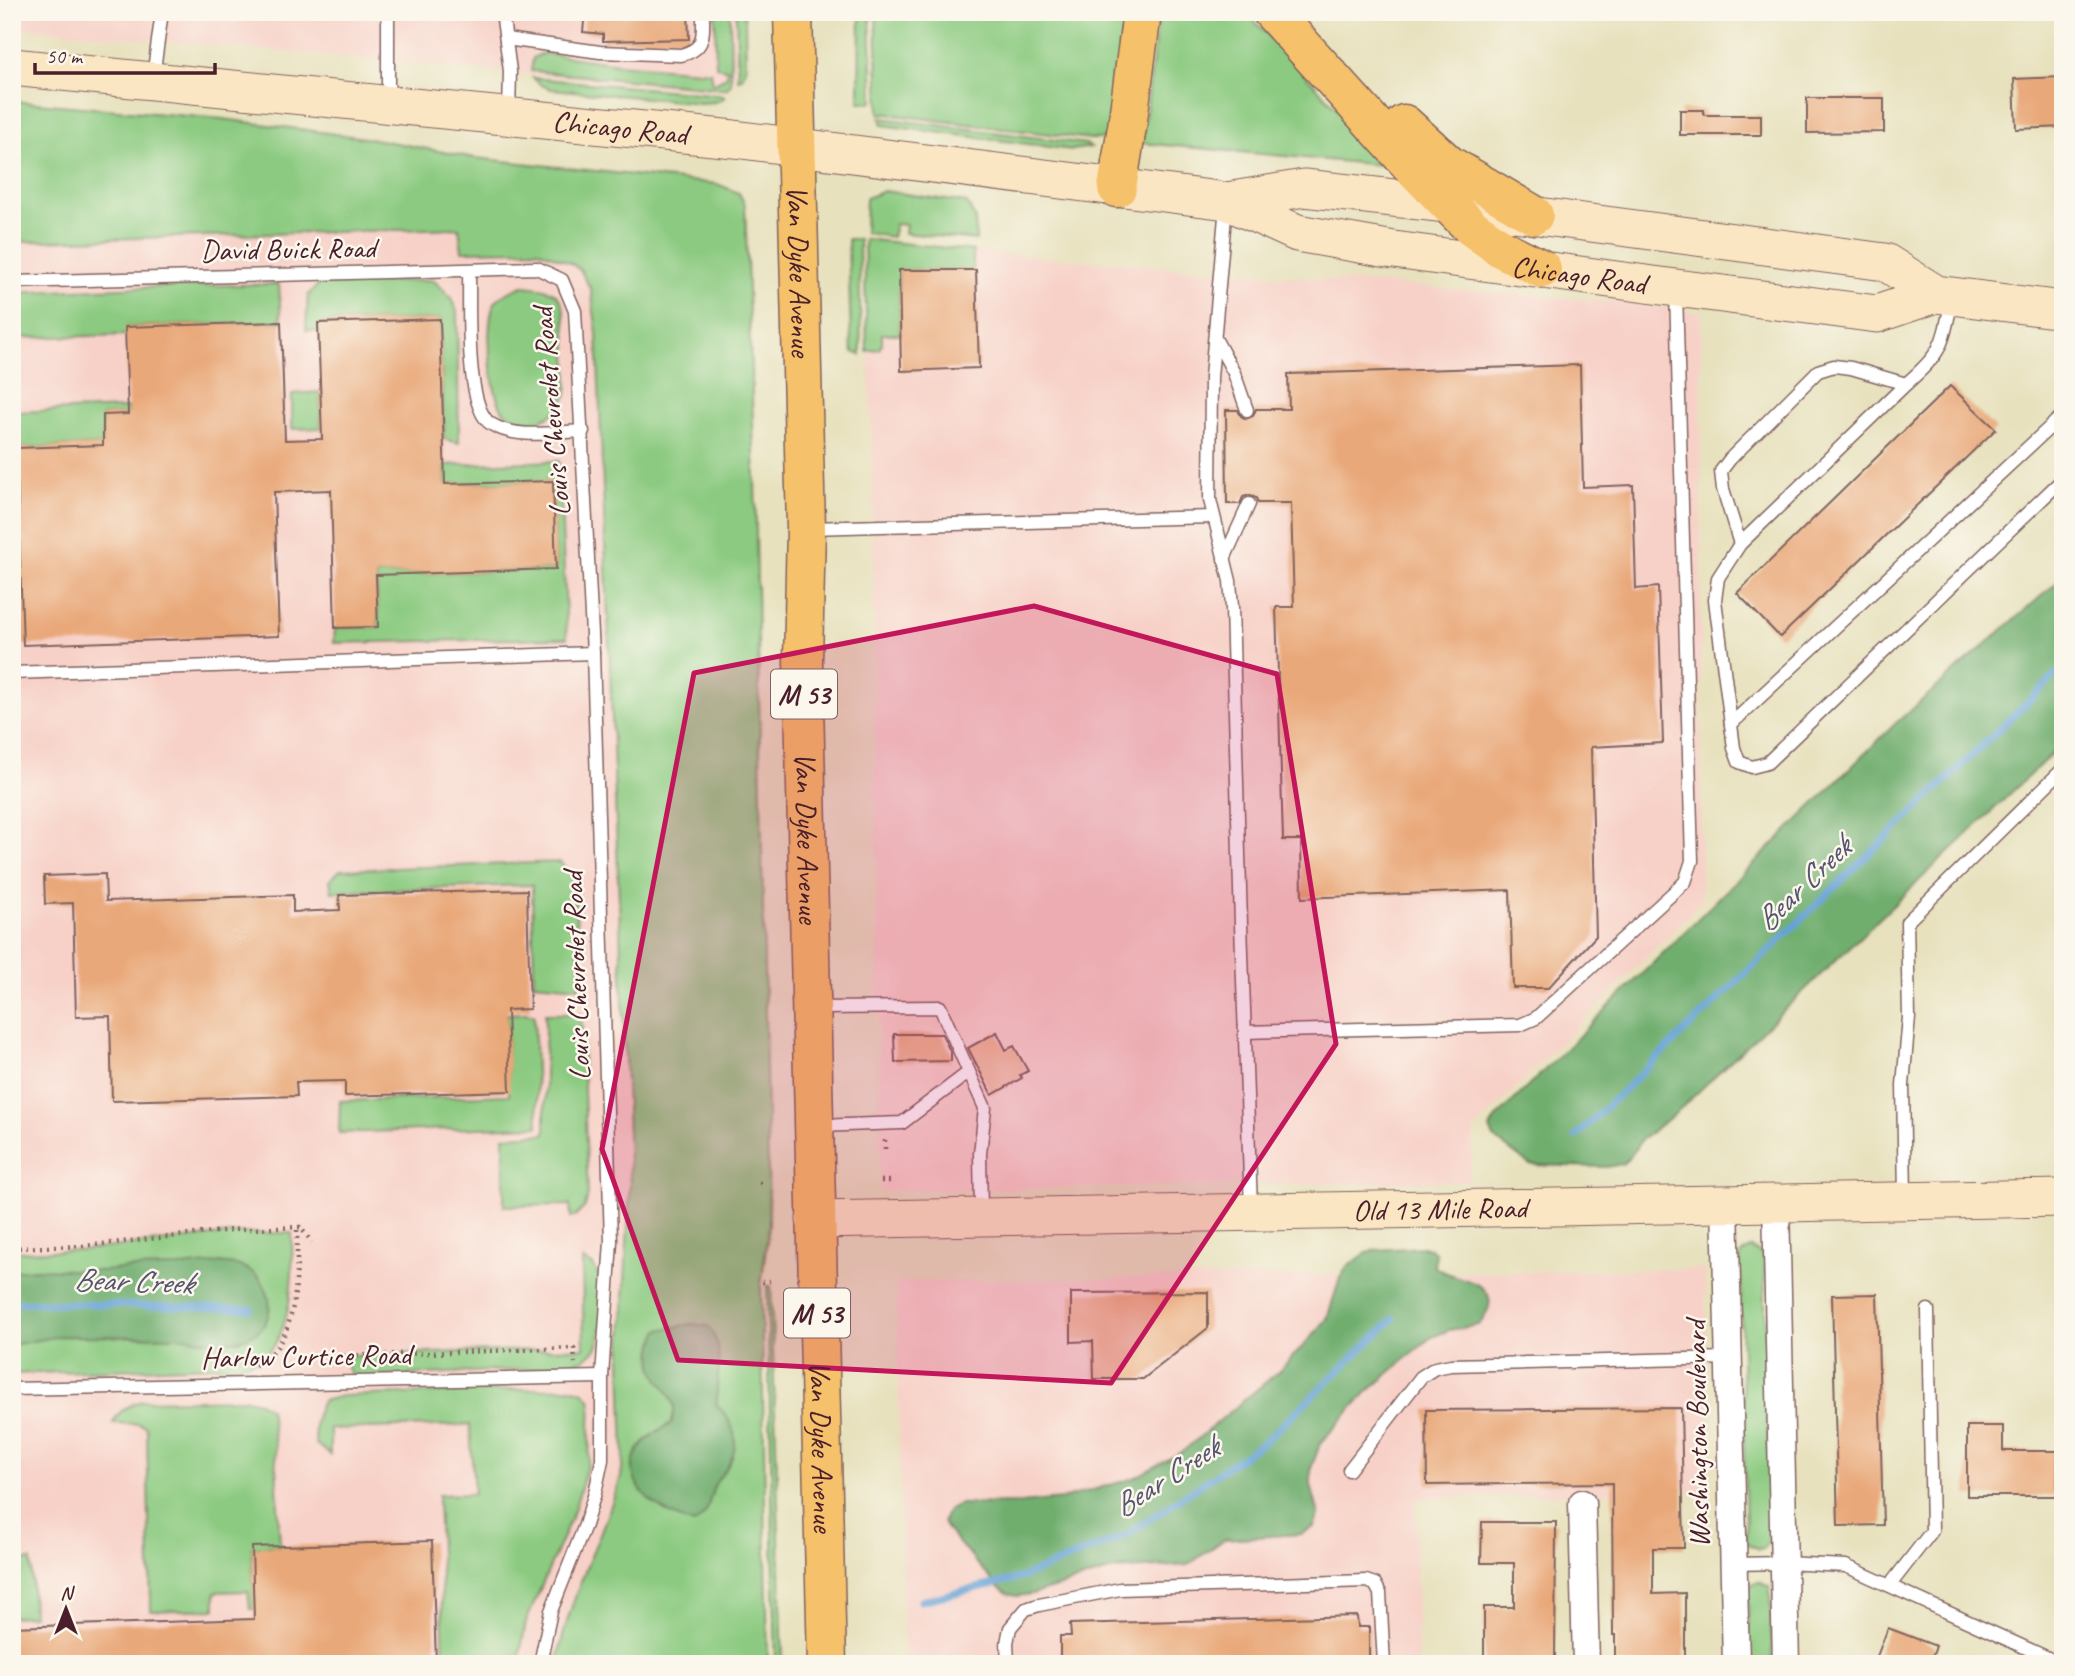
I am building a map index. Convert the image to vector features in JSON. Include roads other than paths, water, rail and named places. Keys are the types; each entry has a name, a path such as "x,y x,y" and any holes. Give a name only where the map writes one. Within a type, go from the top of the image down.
{"main road":[{"name":"Van Dyke Avenue","path":"793,12 806,528 803,661 827,1664"},
{"path":"795,64 821,12"},
{"path":"1117,188 1142,12"},
{"path":"1272,12 1471,227 1502,249 1542,269"},
{"path":"1302,12 1394,115 1437,155 1466,177 1534,215"},
{"name":"Chicago Road","path":"12,68 798,147 1227,201 1304,188 1447,204 1885,262 1945,295 2063,310"},
{"name":"Chicago Road","path":"1227,201 1297,233 1394,250 1676,288 1877,314 1945,295"},
{"name":"Old 13 Mile Road","path":"816,1220 2063,1198"}],"street":[{"name":"Washington Boulevard","path":"1725,1202 1735,1664"},
{"path":"1776,1202 1786,1664"},
{"path":"1582,1503 1586,1664"}],"lane":[{"path":"152,81 162,12"},
{"path":"388,12 388,105"},
{"path":"502,12 509,72 509,116"},
{"path":"506,38 600,52 681,55 694,52 701,45 703,12"},
{"path":"1227,201 1211,377 1210,500 1230,581 1232,607 1251,1212"},
{"name":"David Buick Road","path":"12,282 537,268 562,279"},
{"path":"469,271 471,377 478,407 490,424 519,433 583,431"},
{"name":"Louis Chevrolet Road","path":"540,1664 551,1611 595,1493 602,1461 602,1377 611,1241 593,653 583,431 575,311 562,279"},
{"path":"1245,1032 1520,1025 1529,1022 1685,882 1692,861 1676,288"},
{"path":"1945,295 1942,344 1930,363 1740,544 1718,578 1715,600 1734,748 1739,762 1752,767 1767,763 2063,479"},
{"path":"1216,340 1234,373 1247,410"},
{"path":"1740,544 1723,489 1721,471 1818,371 1834,366 1851,368 1906,384"},
{"path":"1731,724 2063,415"},
{"path":"1224,559 1249,504"},
{"path":"806,528 1213,517"},
{"path":"12,673 593,653"},
{"path":"1905,1200 1903,1085 1909,1017 1907,922 2063,769"},
{"path":"811,1008 940,1007 985,1108 980,1154 981,1217"},
{"path":"813,1126 902,1123 969,1072"},
{"path":"1890,1585 1932,1531 1928,1310"},
{"path":"1349,1470 1421,1377 1435,1368 1451,1365 1728,1358"},
{"name":"Harlow Curtice Road","path":"12,1389 602,1377"},
{"path":"1733,1564 1846,1566 2048,1658"},
{"path":"1008,1664 1007,1643 1010,1628 1026,1609 1065,1599 1120,1589 1366,1581 1375,1584 1380,1593 1384,1664"}],"waterway":[{"name":"Bear Creek","path":"1576,1136 2063,668"},
{"name":"Bear Creek","path":"12,1302 251,1309"},
{"name":"Bear Creek","path":"921,1601 1020,1578 1125,1536 1264,1442 1393,1319"}]}
